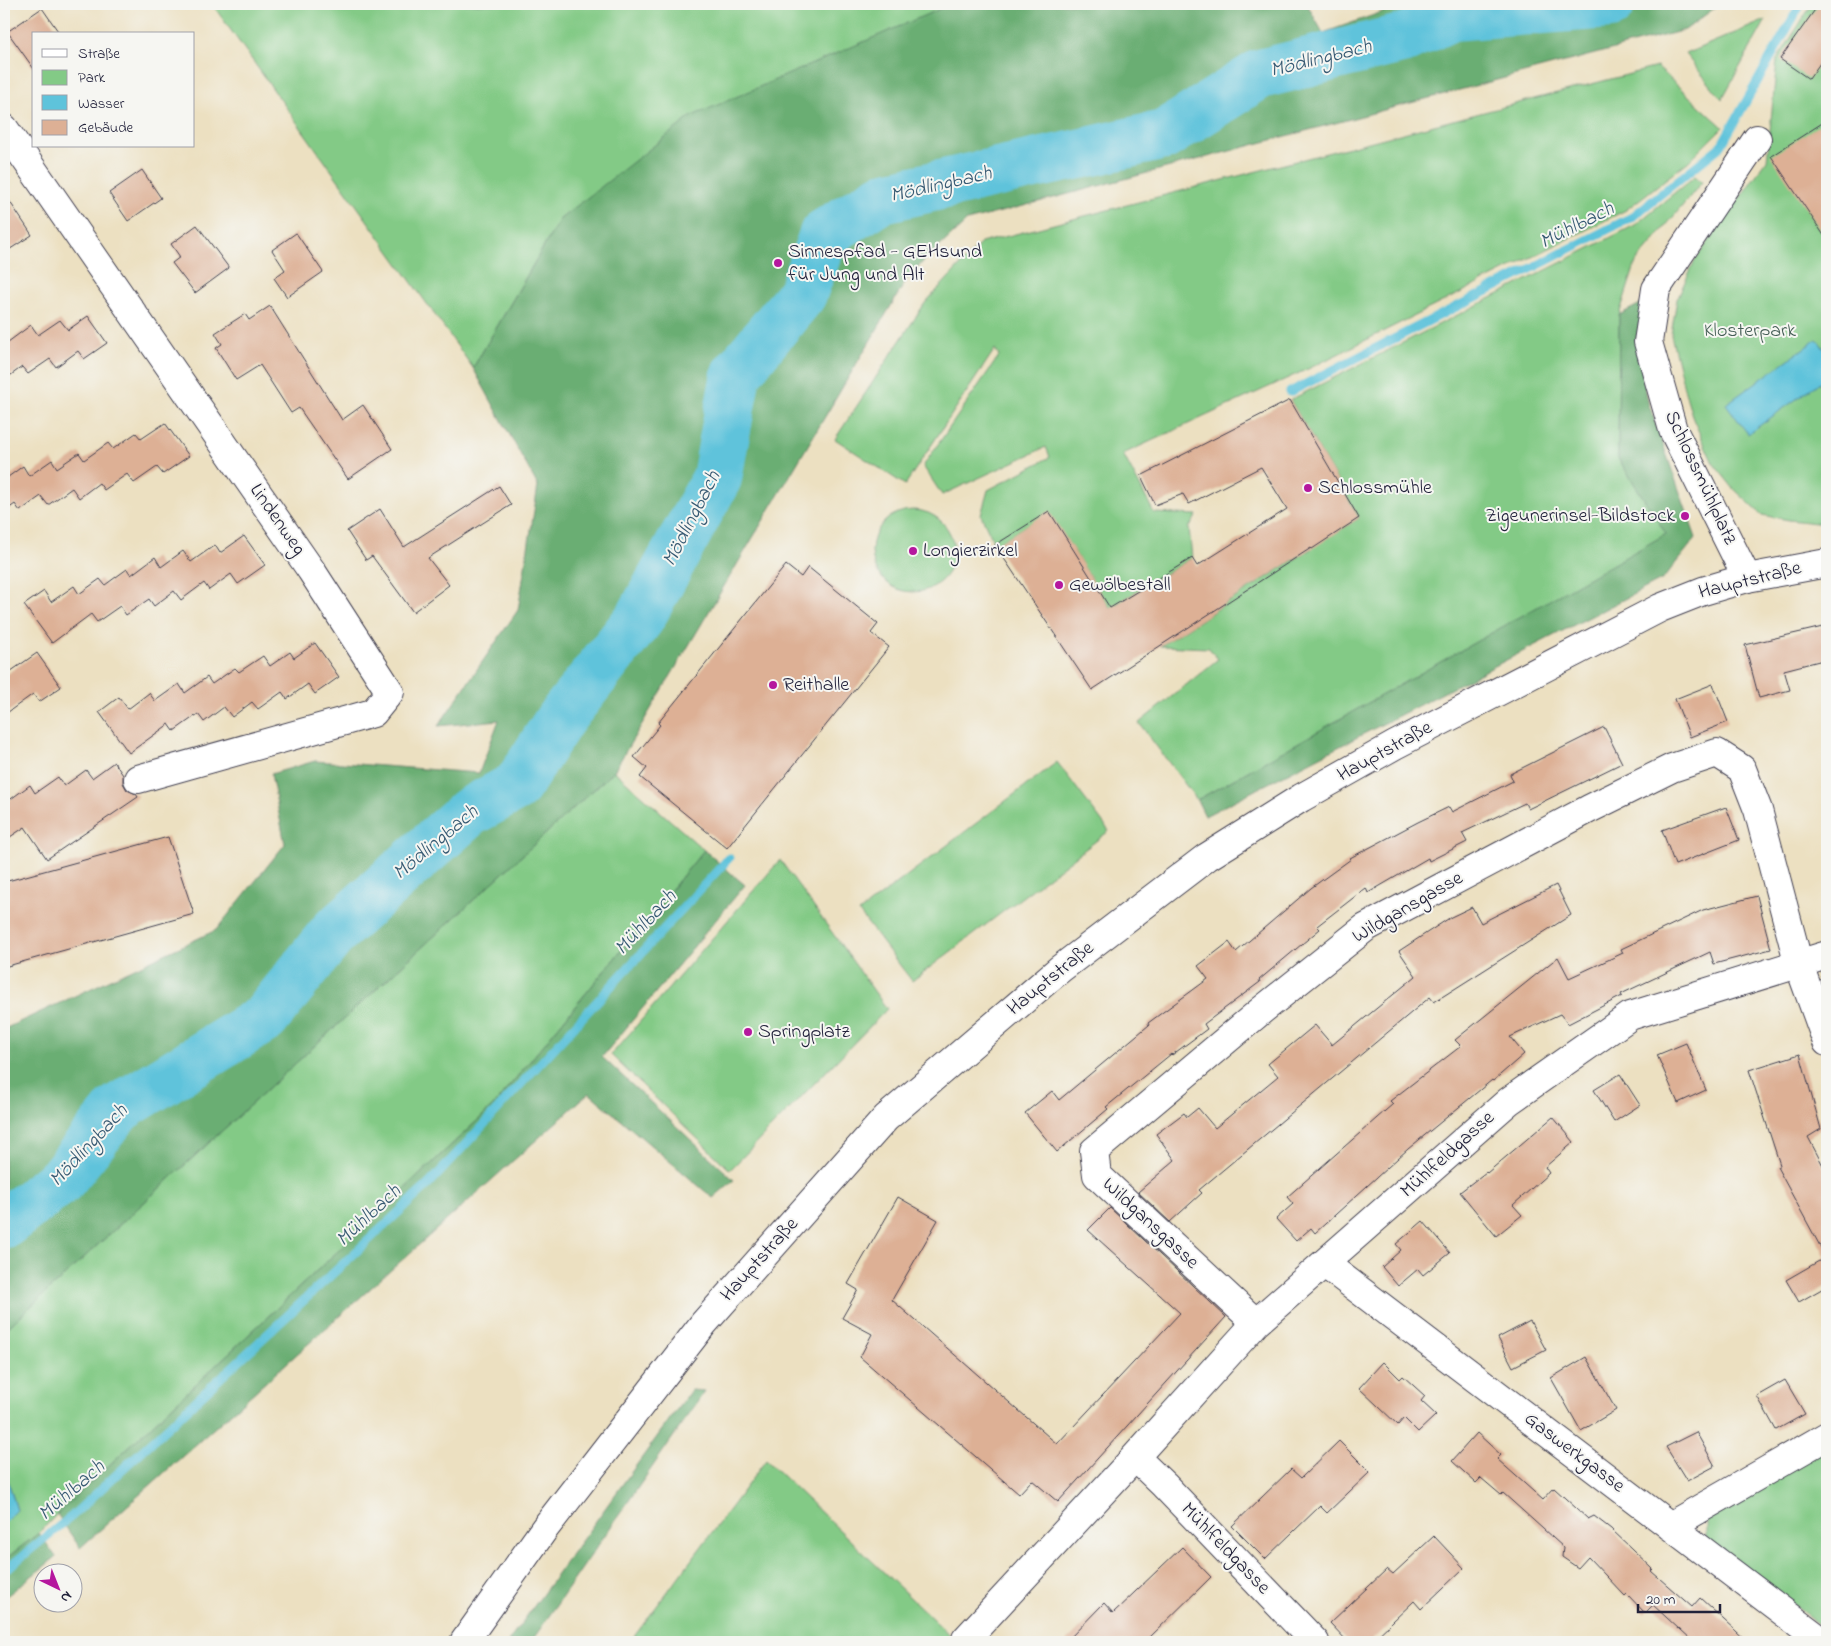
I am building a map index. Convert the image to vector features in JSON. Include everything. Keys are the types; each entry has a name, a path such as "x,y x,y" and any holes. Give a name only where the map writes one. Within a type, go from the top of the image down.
{"street":[{"name":"Lindenweg","path":"4,128 306,562 390,692 373,713 138,779"},
{"name":"Schlossmühlplatz","path":"1747,578 1673,430 1648,342 1656,289 1757,139"},
{"name":"Hauptstraße","path":"464,1642 545,1528 704,1323 741,1281 886,1118 1060,969 1207,857 1309,794 1404,740 1660,608 1703,590 1747,578 1827,563"},
{"name":"Wildgansgasse","path":"1256,1323 1097,1175 1094,1151 1262,1010 1365,928 1588,809 1672,768 1717,753 1742,769 1755,801 1775,869 1799,965"},
{"name":"Mühlfeldgasse","path":"966,1639 1135,1458 1256,1323 1509,1101 1630,1016 1827,955"},
{"path":"1799,965 1827,1042"},
{"name":"Gaswerkgasse","path":"1325,1264 1823,1642"},
{"path":"1670,1526 1827,1436"},
{"name":"Mühlfeldgasse","path":"1135,1458 1314,1642"}],"green space":[{"path":"212,4 985,4 944,7 560,219 473,368"},
{"path":"985,4 1307,4 1323,33 1405,4 1720,4 1685,30 967,221 910,274 614,771 4,1331 4,1029 216,930 285,844 271,774 315,761 479,773 499,720 438,726 518,610 538,486 473,368 560,219 692,116 944,7"},
{"name":"Klosterpark","path":"1812,4 1827,4 1827,524 1762,515 1734,489 1713,463 1693,419 1671,335 1677,299 1695,260 1767,160 1777,60"},
{"path":"1766,20 1722,99 1685,54"},
{"path":"1657,67 1723,127 1689,161 1626,210 1310,368 1123,454 1154,513 1197,515 1189,528 1192,558 1110,608 1049,512 995,545 981,515 988,490 1050,457 1046,447 942,495 923,466 999,356 995,349 905,485 835,439 925,303 981,243"},
{"path":"1695,176 1702,182 1636,262 1619,315 1618,458 1667,534 1197,800 1139,723 1218,659 1209,648 1160,646 1359,518 1290,400 1635,225"},
{"path":"1646,301 1636,340 1648,402 1696,538 1663,579 1205,816 1197,800 1666,534 1618,458 1619,315"},
{"name":"Longierzirkel","path":"913,510 929,513 942,522 951,535 954,551 951,567 942,580 929,589 913,592 897,589 884,580 875,567 872,551 875,535 884,522 897,513"},
{"path":"1057,762 1109,831 912,981 859,912"},
{"path":"614,771 704,850 493,1106 57,1514 39,1533 4,1560 4,1523 17,1510 4,1468 4,1331"},
{"path":"704,850 745,885 602,1057 734,1180 713,1198 589,1093 80,1548 57,1514 493,1106"},
{"name":"Springplatz","path":"780,860 887,1009 730,1170 611,1055"},
{"path":"691,1390 705,1391 531,1642 508,1642"},
{"path":"1827,1448 1827,1630 1706,1540 1706,1516"},
{"path":"766,1460 957,1642 630,1642"},
{"path":"39,1533 56,1557 47,1564 32,1564 32,1576 4,1598 4,1560"}],"water":[{"path":"1817,339 1827,353 1827,377 1748,434 1726,404"},
{"path":"4,1468 17,1510 4,1523"}],"building":[{"path":"1819,4 1827,4 1827,53 1809,79 1780,59"},
{"path":"42,8 59,32 32,32 32,66 9,34 4,34"},
{"path":"1827,120 1827,240 1771,156"},
{"path":"142,170 161,198 128,221 109,193"},
{"path":"4,193 32,235 4,253"},
{"path":"197,225 229,268 195,293 172,263 180,257 171,244"},
{"path":"296,233 323,272 287,297 274,278 285,270 272,250"},
{"path":"270,306 342,420 363,405 392,449 348,479 299,408 291,413 260,365 236,380 216,348 222,344 215,333 245,314 249,320"},
{"path":"88,316 107,343 84,359 78,351 56,367 50,359 28,374 22,367 4,380 4,345 31,325 38,335 60,320 68,330"},
{"path":"1290,400 1359,518 1092,690 995,545 1049,511 1110,608 1192,558 1197,566 1287,509 1261,467 1189,504 1183,494 1155,505 1141,476"},
{"path":"165,423 189,456 163,474 157,467 134,483 127,474 104,490 99,483 79,498 72,488 48,505 41,496 20,511 15,504 4,512 4,480 23,466 29,476 52,460 57,468 79,453 84,460 108,443 113,449 136,433 141,439"},
{"path":"499,486 511,505 428,558 449,585 413,612 372,556 366,560 347,531 380,509 404,547"},
{"path":"244,536 265,565 238,584 231,574 209,590 204,583 181,600 174,591 154,606 149,599 126,615 120,606 97,622 91,614 52,643 24,605 44,591 51,602 74,586 79,594 100,579 105,585 127,569 131,575 155,557 161,567 183,551 191,562 215,545 220,553"},
{"name":"Reithalle","path":"786,565 801,577 808,567 878,624 871,633 889,647 727,848 640,777 647,768 634,757 660,725 658,723"},
{"path":"1827,626 1827,659 1784,670 1790,690 1759,698 1745,645"},
{"path":"315,643 339,677 315,694 308,684 287,699 282,692 258,709 252,702 232,717 224,707 204,722 198,714 174,731 169,724 129,753 99,712 119,697 128,709 149,693 155,701 179,684 185,693 207,677 212,684 235,668 239,672 263,656 270,666 290,652 294,658"},
{"path":"37,653 61,687 39,702 33,694 4,715 4,676"},
{"path":"1713,684 1728,722 1690,737 1675,699"},
{"path":"1604,727 1622,763 1528,809 1525,803 1462,833 1467,842 1429,861 1428,858 1368,893 1366,888 1317,926 1320,929 1259,980 1260,982 1204,1024 1207,1029 1171,1054 1106,1107 1108,1109 1057,1152 1025,1113 1052,1091 1059,1100 1149,1025 1148,1023 1208,979 1198,966 1229,942 1236,952 1311,888 1350,858 1449,807 1452,812 1513,781 1510,774"},
{"path":"114,762 123,775 123,783 127,790 138,797 47,859 25,827 4,841 4,804 30,785 35,793 58,777 64,786 86,770 92,778"},
{"path":"1726,807 1739,840 1675,865 1662,830"},
{"path":"168,837 194,914 4,967 4,882"},
{"path":"1556,885 1571,915 1434,1002 1430,997 1199,1190 1202,1193 1170,1222 1138,1192 1175,1160 1156,1134 1184,1113 1187,1117 1198,1108 1215,1128 1278,1076 1268,1064 1315,1025 1332,1045 1416,976 1399,951 1451,917 1472,907 1481,923"},
{"path":"1757,896 1771,949 1714,964 1710,952 1621,994 1622,996 1568,1024 1560,1014 1510,1037 1524,1054 1408,1149 1315,1233 1311,1228 1296,1241 1276,1219 1293,1204 1287,1197 1393,1104 1390,1101 1461,1046 1455,1040 1558,957 1569,978 1623,953 1621,949 1703,910"},
{"path":"1686,1043 1706,1090 1678,1103 1657,1055"},
{"path":"1800,1054 1821,1129 1808,1137 1827,1173 1827,1286 1799,1302 1786,1280 1826,1257 1777,1167 1780,1165 1749,1070"},
{"path":"1620,1074 1640,1105 1614,1122 1594,1090"},
{"path":"1553,1117 1574,1142 1545,1167 1549,1173 1513,1205 1522,1215 1496,1236 1460,1192 1487,1173"},
{"path":"898,1197 938,1220 892,1300 1057,1444 1180,1313 1088,1230 1110,1208 1226,1317 1058,1502 1032,1480 1019,1494 860,1357 872,1334 842,1318 858,1290 848,1284"},
{"path":"1423,1221 1450,1253 1423,1275 1418,1269 1398,1286 1382,1267 1401,1250 1396,1244"},
{"path":"1530,1321 1546,1350 1513,1367 1498,1338"},
{"path":"1586,1357 1616,1410 1581,1431 1551,1378"},
{"path":"1383,1362 1400,1379 1403,1376 1425,1396 1421,1401 1436,1415 1418,1432 1404,1418 1398,1425 1359,1388"},
{"path":"1785,1380 1805,1414 1776,1430 1757,1396"},
{"path":"1696,1432 1715,1466 1687,1481 1666,1447"},
{"path":"1477,1433 1501,1455 1497,1459 1543,1500 1554,1488 1588,1519 1594,1516 1611,1529 1653,1569 1651,1571 1692,1607 1700,1598 1748,1642 1693,1642 1653,1605 1645,1613 1627,1594 1625,1596 1588,1557 1578,1568 1562,1557 1563,1547 1503,1493 1501,1495 1481,1478 1476,1483 1452,1461"},
{"path":"1339,1441 1370,1472 1327,1513 1320,1506 1265,1559 1232,1526 1291,1469 1301,1478"},
{"path":"1434,1536 1464,1568 1421,1609 1414,1601 1371,1642 1348,1642 1330,1623 1387,1569 1393,1574"},
{"path":"1182,1547 1211,1577 1145,1642 1066,1642 1104,1603 1113,1613"}],"waterway":[{"name":"Mödlingbach","path":"4,1224 61,1180 119,1108 265,1018 334,932 469,812 517,786 560,719 640,618 717,478 736,374 802,294 824,234 882,198 1164,135 1260,74 1405,38 1451,16 1610,4"},
{"name":"Mühlbach","path":"1290,392 1632,217 1721,146 1801,4"},
{"name":"Mühlbach","path":"4,1571 72,1516 429,1184 729,858"}],"place":[{"name":"Sinnespfad - GEHsund für Jung und Alt","path":"778,263"},
{"name":"Schlossmühle","path":"1308,488"},
{"name":"Zigeunerinsel-Bildstock","path":"1685,516"},
{"name":"Longierzirkel","path":"913,551"},
{"name":"Gewölbestall","path":"1059,585"},
{"name":"Reithalle","path":"773,685"},
{"name":"Springplatz","path":"748,1032"}]}
